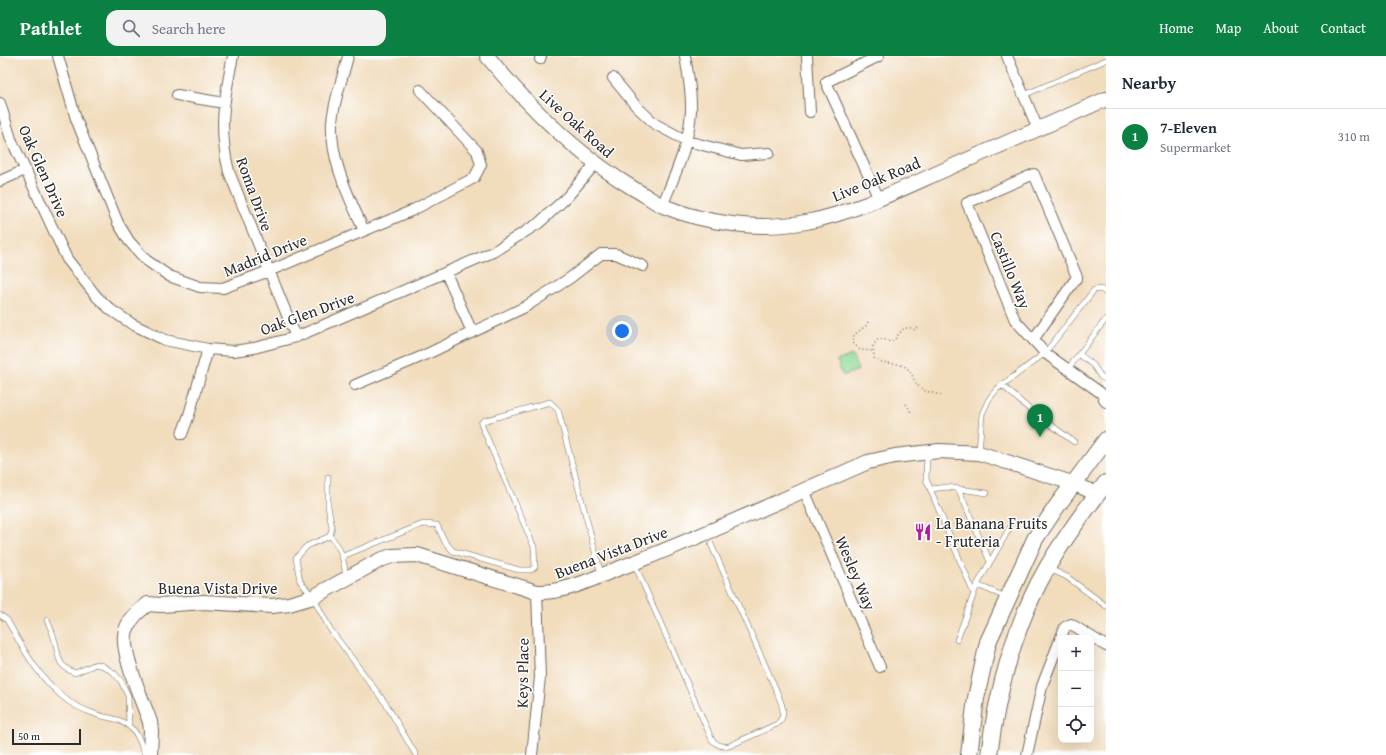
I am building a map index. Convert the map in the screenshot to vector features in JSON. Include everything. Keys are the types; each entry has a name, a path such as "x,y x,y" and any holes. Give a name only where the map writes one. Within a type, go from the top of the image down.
{"main road":[{"path":"969,755 976,698 988,642 1007,597 1035,539 1057,506 1075,484 1106,440"},
{"path":"989,755 1003,678 1024,616 1047,568 1102,491"}],"street":[{"name":"Madrid Drive","path":"58,56 76,119 118,223 129,241 146,260 169,276 200,287 223,288 269,271 411,211 474,178 481,165 477,151 420,90"},
{"name":"Roma Drive","path":"233,56 222,118 224,153 228,172 296,336"},
{"path":"348,56 337,91 332,122 335,156 339,172 364,231"},
{"name":"Live Oak Road","path":"487,56 505,79 538,112 609,174 662,206 716,221 766,226 804,222 855,209 1106,99"},
{"path":"662,206 687,141 691,112 691,98 685,56"},
{"path":"806,56 810,112"},
{"path":"808,81 826,82 879,56"},
{"path":"1007,56 1038,129"},
{"path":"613,78 636,106 655,124 687,141 741,155 769,153"},
{"path":"826,82 879,199"},
{"path":"177,94 224,103"},
{"name":"Oak Glen Drive","path":"0,103 11,139 68,259 97,297 111,310 132,324 165,340 208,349 234,351 254,348 296,336 493,252 539,223 567,197 596,163"},
{"path":"0,182 25,170"},
{"name":"Castillo Way","path":"1033,340 1077,277 1034,174 967,203 1015,320 1033,340 1045,353 1104,396"},
{"path":"355,385 425,355 525,306 570,278 601,254 616,254 643,266"},
{"path":"446,273 472,332"},
{"path":"182,434 208,349"},
{"name":"Buena Vista Drive","path":"150,755 152,731 150,722 126,655 124,643 126,630 135,614 148,604 160,605 203,602 272,606 289,604 313,597 380,560 392,556 417,555 537,592 555,592 634,563 868,462 895,456 927,453 979,452 1075,484 1102,491"},
{"name":"Wesley Way","path":"804,490 880,667"},
{"name":"Keys Place","path":"532,755 540,677 537,592"},
{"path":"1027,755 1042,686 1065,627 1071,624 1106,646"}],"lane":[{"path":"1024,95 1106,60"},
{"path":"979,452 982,414 989,399 1002,385 1045,353 1094,290 1101,289 1106,293"},
{"path":"1067,370 1106,319"},
{"path":"1079,354 1093,365 1101,377 1106,380"},
{"path":"1002,385 1028,408 1074,442"},
{"path":"343,556 423,524 437,526 445,542 453,551 519,570 531,570 535,567 534,547 481,424 483,421 550,402 558,410 601,575"},
{"path":"927,453 926,479 974,594"},
{"path":"328,477 328,506 332,528 330,536"},
{"path":"931,489 947,487 987,493"},
{"path":"958,488 990,562"},
{"path":"957,640 977,585 1009,529"},
{"path":"330,536 336,542 343,556 347,579"},
{"path":"330,536 306,546 296,558 300,580 313,597 330,629 386,704 416,755"},
{"path":"634,563 712,740 716,745 722,747 728,746 777,724 781,720 783,713 777,692 710,544"},
{"path":"1047,568 1067,577 1106,606"},
{"path":"977,585 1007,597"},
{"path":"0,614 7,620 36,670 62,696 73,704 98,716 118,719 130,726 139,739 145,755"},
{"path":"47,620 54,637 60,663 66,670 75,673 96,664 103,666 121,681 128,696 130,726"}],"path":[{"path":"868,322 867,325 854,335 853,343 860,350 872,351"},
{"path":"918,328 915,330 911,328 904,328 894,340 890,342 883,339 877,340 872,351 874,358 878,361 904,366 913,374 920,388 925,391 941,395"},
{"path":"906,404 911,414"}],"green space":[{"path":"852,355 858,370 843,376 837,361"}],"place":[{"name":"7-Eleven","path":"1040,437"},
{"name":"La Banana Fruits - Fruteria","path":"923,532"}]}
